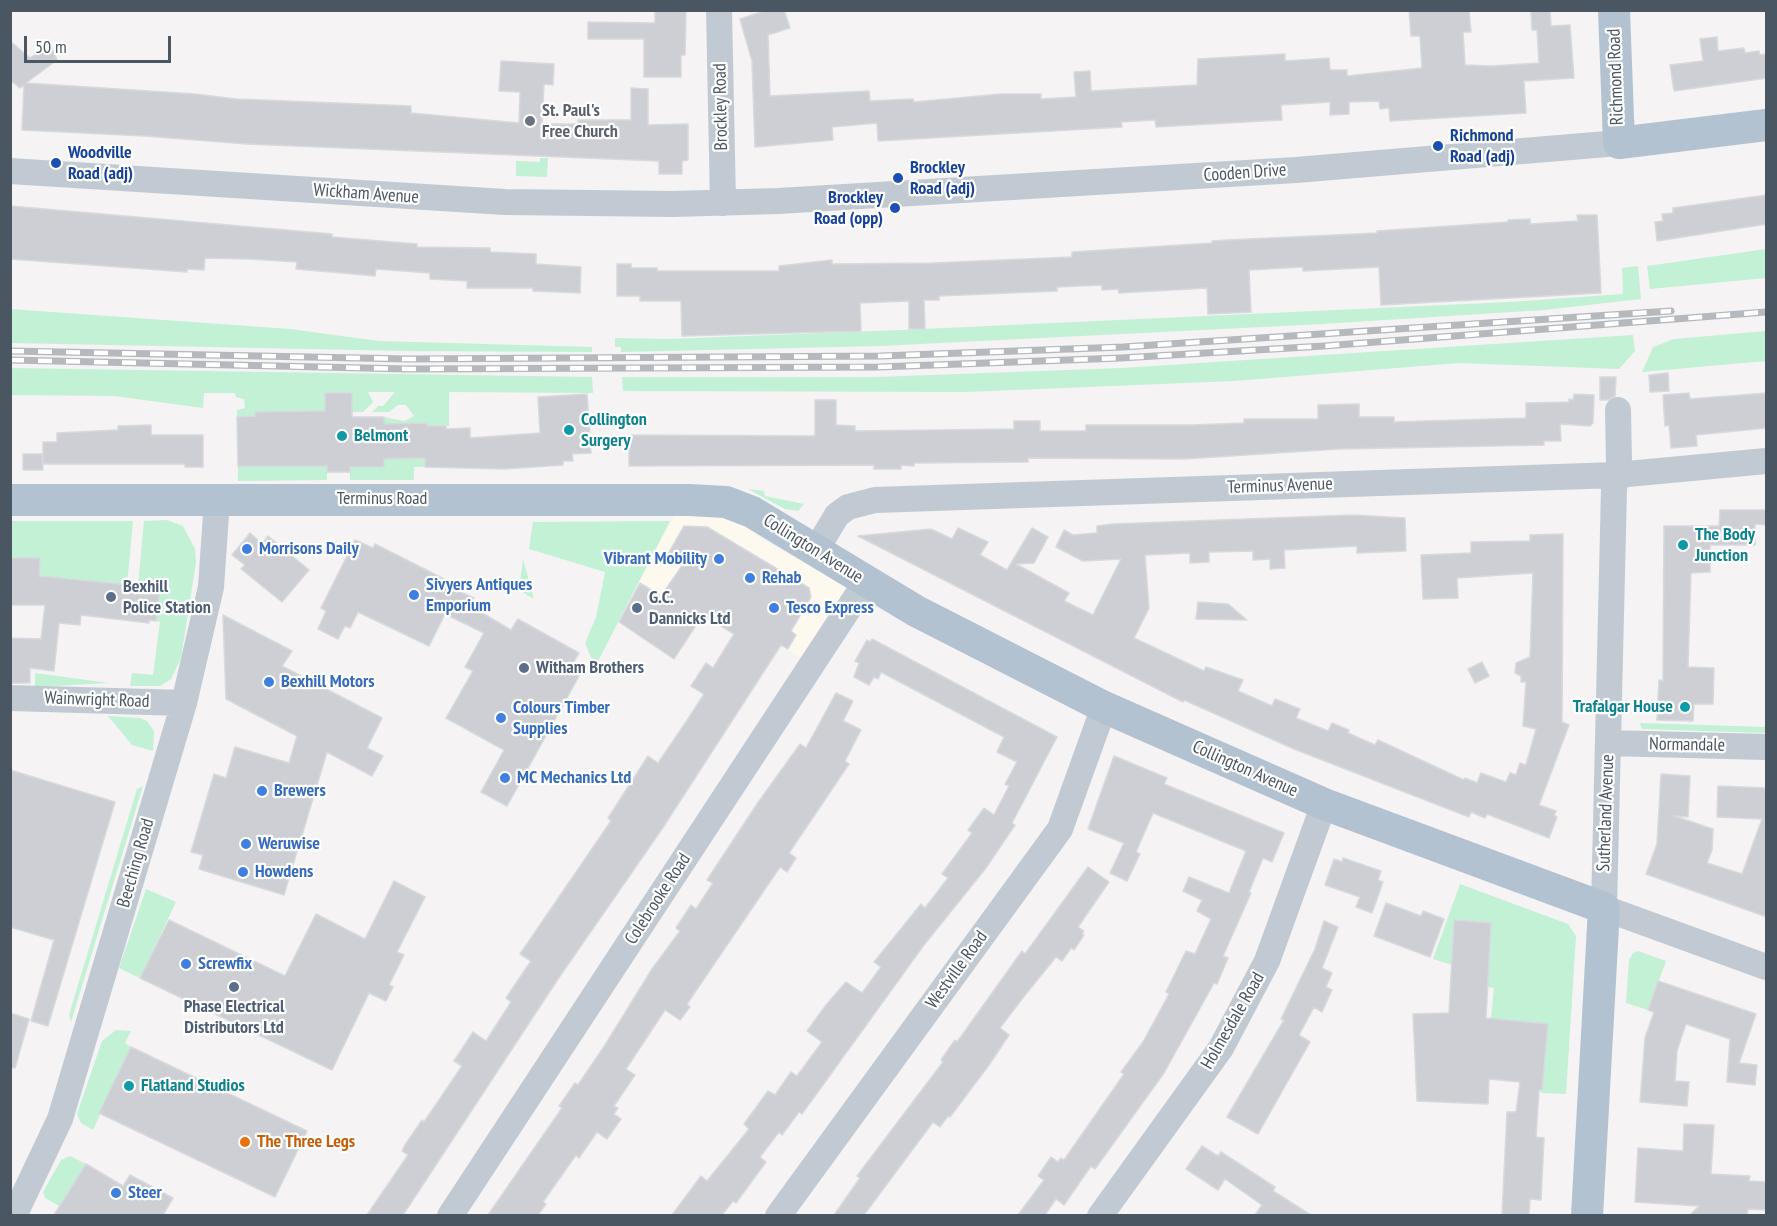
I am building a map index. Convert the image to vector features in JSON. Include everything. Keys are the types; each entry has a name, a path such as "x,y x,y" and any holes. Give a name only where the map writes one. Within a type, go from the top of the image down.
{"main road":[{"name":"Richmond Road","path":"1614,10 1619,143"},
{"name":"Cooden Drive","path":"1619,143 1767,125"},
{"name":"Terminus Road","path":"10,500 689,500 726,502 752,512"},
{"name":"Collington Avenue","path":"752,512 866,582 1104,707 1324,804 1604,908"},
{"name":"Sutherland Avenue","path":"1587,1215 1604,908"}],"street":[{"name":"Brockley Road","path":"718,10 723,203"},
{"name":"Cooden Drive","path":"723,203 1401,163 1619,143"},
{"name":"Wickham Avenue","path":"10,171 505,202 723,203"},
{"name":"Sutherland Avenue","path":"1604,908 1618,410"},
{"name":"Terminus Avenue","path":"816,550 837,515 848,507 875,500 1617,474 1767,461"},
{"name":"Beeching Road","path":"14,1215 60,1119 184,704 211,587 217,500"},
{"name":"Colebrooke Road","path":"450,1215 866,582"},
{"name":"Wainwright Road","path":"10,698 184,704"},
{"name":"Westville Road","path":"778,1215 1060,830 1104,707"},
{"name":"Normandale","path":"1608,743 1767,747"},
{"name":"Holmesdale Road","path":"1100,1215 1221,1048 1267,961 1324,804"},
{"name":"Collington Avenue","path":"1604,908 1767,967"}],"shaded area":[{"path":"675,514 729,514 750,525 757,536 847,588 801,658 711,605 675,660 618,622"}],"green space":[{"path":"540,158 548,158 547,177 516,176 516,161 540,162"},
{"path":"1766,249 1766,278 1650,289 1647,266"},
{"path":"1638,266 1641,299 1544,310 1322,324 880,346 621,352 621,347 615,347 615,338 669,339 901,330 1510,302 1623,294 1622,268"},
{"path":"10,309 290,329 379,341 592,347 592,352 408,351 11,343"},
{"path":"1766,331 1766,361 1642,372 1653,347 1674,339"},
{"path":"1633,335 1635,351 1619,369 1459,363 1234,381 966,392 623,391 622,377 876,377 1122,368"},
{"path":"11,368 592,377 593,393 449,392 449,426 427,426 427,423 384,424 384,417 404,421 414,416 406,405 398,405 389,412 372,412 378,406 383,406 395,392 368,392 373,402 363,412 352,412 352,393 325,393 325,411 256,412 255,416 237,417 237,410 245,408 244,399 236,397 235,393 204,393 203,408 114,396 11,395"},
{"path":"425,458 425,467 414,467 414,480 350,480 350,467 383,467 384,459"},
{"path":"238,466 327,466 327,480 238,481"},
{"path":"748,489 764,491 765,496 804,504 798,511 785,509"},
{"path":"167,520 183,526 195,549 196,562 181,658 171,679 160,686 130,686 132,673 153,675 160,622 156,621 160,588 138,586 144,521"},
{"path":"11,521 133,521 127,585 64,578 61,606 39,605 39,559 11,558"},
{"path":"670,521 595,667 585,643 596,617 605,572 529,549 533,522"},
{"path":"523,559 534,599 519,590"},
{"path":"35,673 109,683 35,687"},
{"path":"108,716 140,718 147,721 154,731 153,751 132,745"},
{"path":"1640,723 1766,727 1766,733 1642,729"},
{"path":"143,786 71,1022 69,1015 137,789"},
{"path":"1460,884 1568,924 1576,936 1566,1094 1541,1093 1547,1024 1491,1019 1494,988 1488,987 1491,923 1454,920 1452,965 1433,959"},
{"path":"146,889 176,902 140,978 119,968"},
{"path":"1638,951 1666,961 1648,1010 1626,1003 1629,960 1633,953"},
{"path":"116,1030 131,1031 125,1043 131,1047 93,1130 81,1123 77,1114 102,1041"},
{"path":"70,1156 86,1164 59,1206 45,1198 43,1192 61,1160"}],"building":[{"path":"655,10 686,10 685,55 681,55 681,77 644,77 644,39 588,39 588,22 655,23"},
{"path":"767,10 784,10 790,28 768,35 770,96 869,91 870,101 913,99 914,102 1001,94 1041,94 1041,99 1076,97 1074,72 1090,71 1091,91 1197,85 1198,59 1285,54 1285,61 1329,58 1330,70 1347,70 1347,76 1422,68 1420,36 1411,36 1409,10 1469,10 1471,32 1463,32 1465,65 1492,66 1539,63 1537,30 1532,30 1531,11 1550,10 1551,26 1570,25 1574,78 1524,81 1526,113 1390,121 1389,108 1380,109 1379,101 1349,102 1349,114 1330,115 1330,102 1281,105 1282,120 1156,127 1155,120 1121,122 1122,127 878,141 877,123 832,127 833,140 755,147 752,61 740,19"},
{"path":"1717,37 1718,51 1744,48 1745,53 1759,51 1760,55 1767,54 1767,78 1674,91 1670,65 1703,61 1700,39"},
{"path":"10,41 30,58 50,44 57,60 26,83 195,94 236,99 411,106 411,113 519,123 520,92 499,91 501,61 554,64 553,85 544,84 542,124 578,124 578,120 631,120 631,88 648,89 648,125 688,124 688,160 682,161 682,174 659,174 659,161 247,144 22,130 24,85 20,88 10,80"},
{"path":"1767,195 1767,224 1657,241 1655,222 1663,221 1662,214 1673,213 1673,208"},
{"path":"10,206 332,234 332,237 417,244 417,247 490,248 490,252 536,254 536,264 581,267 580,293 533,291 533,288 467,288 467,281 430,279 430,273 376,269 375,276 296,269 297,262 249,259 205,258 204,270 187,269 187,272 10,259"},
{"path":"1577,215 1597,215 1601,293 1381,305 1379,267 1303,271 1303,267 1249,270 1251,312 1208,314 1207,288 1119,293 1118,289 1102,290 1102,285 1057,287 1057,291 939,296 939,300 924,300 925,329 909,329 909,301 860,303 861,331 682,336 681,301 640,301 640,296 617,296 617,264 631,264 631,268 657,268 657,271 779,271 779,266 832,260 832,264 933,263 1072,257 1072,252 1212,243 1212,241 1377,233 1377,231 1508,222 1508,220 1530,219 1530,224 1578,221"},
{"path":"1668,373 1669,391 1650,392 1649,375"},
{"path":"1600,377 1616,377 1615,396 1608,400 1600,400"},
{"path":"325,393 352,393 352,417 384,417 384,424 427,423 427,426 446,426 446,429 470,428 470,438 540,433 538,397 587,394 591,453 572,454 573,461 563,461 563,465 505,469 425,467 425,458 384,459 384,467 350,467 350,472 327,472 327,466 238,466 237,417 255,416 255,412 325,411"},
{"path":"1689,393 1690,399 1767,393 1767,428 1696,435 1697,446 1671,448 1669,425 1665,426 1663,395"},
{"path":"1574,394 1594,395 1593,423 1590,426 1560,424 1561,441 1544,441 1544,445 1339,449 1184,459 1028,458 1028,462 914,463 914,466 901,465 901,469 874,469 874,465 629,466 629,435 815,436 815,400 836,400 836,425 855,426 855,431 1014,429 1014,421 1040,421 1040,431 1086,431 1086,425 1193,425 1244,423 1244,419 1318,419 1318,405 1359,404 1359,417 1394,417 1394,422 1526,418 1526,403 1569,402 1569,399 1573,400"},
{"path":"151,425 151,435 203,435 203,467 185,467 185,464 43,464 43,442 57,442 57,433 118,430 118,426"},
{"path":"23,454 42,454 43,470 23,470"},
{"path":"1720,510 1767,510 1767,525 1755,524 1755,545 1710,545 1710,572 1691,573 1688,667 1714,668 1713,704 1694,704 1693,721 1657,720 1659,680 1663,681 1664,526 1719,526"},
{"path":"1353,515 1405,518 1406,551 1357,553 1357,546 1284,550 1285,568 1270,569 1270,559 1253,560 1253,551 1209,552 1209,562 1190,563 1190,553 1145,555 1149,608 1134,638 1204,671 1206,667 1243,680 1238,691 1272,706 1275,699 1300,709 1296,718 1328,731 1332,723 1375,745 1378,740 1464,780 1465,778 1477,783 1481,773 1506,782 1510,773 1516,775 1520,763 1526,765 1536,729 1523,726 1526,682 1521,682 1521,676 1515,673 1516,663 1530,657 1533,573 1457,578 1458,598 1423,599 1421,555 1471,553 1471,542 1530,541 1530,535 1563,534 1562,722 1569,725 1539,805 1556,811 1554,815 1557,817 1549,838 1487,814 1485,818 1471,812 1469,817 1294,749 1184,700 1183,702 858,536 931,529 952,539 958,528 988,542 980,555 1007,570 1032,528 1048,537 1034,563 1016,564 1069,593 1064,601 1093,615 1121,559 1083,561 1056,547 1064,530 1073,535 1097,533 1097,526 1113,524"},
{"path":"684,526 707,527 809,588 811,597 791,631 796,635 788,649 781,645 662,829 558,979 403,1215 367,1215 408,1155 402,1151 405,1145 422,1120 424,1122 462,1066 454,1061 473,1032 486,1041 511,1002 506,998 531,961 520,954 611,821 608,818 648,756 658,763 686,722 704,694 691,686 706,663 713,668 734,634 703,615 674,659 619,622 640,583 661,596 684,563 668,554"},
{"path":"250,533 262,544 268,536 309,570 282,602 241,569 245,565 232,555"},
{"path":"355,540 373,548 375,544 458,586 456,590 474,598 470,606 511,630 518,619 579,653 573,663 583,669 507,806 481,792 504,750 446,718 473,671 465,667 484,633 445,614 429,646 358,612 350,628 345,626 338,639 318,629 326,611 321,608"},
{"path":"10,558 40,558 39,576 160,588 156,621 149,620 149,623 81,615 80,625 59,623 54,671 30,668 30,683 10,683 10,638 41,639 45,605 10,605"},
{"path":"1198,602 1228,604 1247,620 1196,619"},
{"path":"223,615 292,651 282,666 382,718 367,748 383,756 372,776 327,752 284,895 199,869 203,855 191,852 214,774 226,778 235,747 289,763 297,736 226,699"},
{"path":"872,639 1057,737 1012,823 1015,825 986,868 924,945 802,1114 799,1112 782,1135 779,1132 760,1157 766,1162 736,1203 733,1201 722,1215 672,1215 701,1176 707,1181 749,1129 744,1124 768,1091 775,1095 791,1072 797,1076 822,1042 807,1031 826,1005 846,982 862,993 881,967 874,962 921,904 925,908 948,878 942,874 972,833 968,830 984,808 994,815 1009,786 1005,784 1017,762 997,752 1004,737 881,672 878,679 874,677 869,685 854,677 859,663 855,661 867,640 870,642"},
{"path":"1482,662 1489,676 1475,683 1468,669"},
{"path":"836,693 853,701 843,721 861,730 845,761 849,764 789,853 796,858 787,872 780,867 687,1004 690,1007 680,1020 665,1010 626,1069 635,1075 614,1106 618,1108 614,1114 621,1119 607,1139 597,1132 579,1158 576,1155 543,1202 546,1204 538,1215 488,1215 562,1108 559,1106 575,1083 578,1085 652,969 680,931 676,928 691,905 696,909 713,883 707,880 757,804 800,744 806,748"},
{"path":"1114,756 1167,778 1164,784 1284,833 1272,862 1263,858 1249,892 1251,893 1223,956 1228,958 1217,984 1214,983 1164,1073 1095,1169 1091,1166 1064,1205 1056,1199 1045,1215 1018,1215 1044,1180 1038,1176 1051,1157 1058,1162 1061,1158 1064,1160 1124,1074 1121,1072 1143,1042 1169,994 1166,992 1186,951 1195,954 1211,919 1197,911 1202,900 1183,891 1189,877 1229,893 1246,851 1153,813 1136,852 1140,854 1127,881 1110,873 1124,843 1088,829"},
{"path":"10,770 115,802 48,1026 31,1021 54,940 10,927"},
{"path":"1661,774 1690,776 1688,817 1674,816 1713,829 1712,850 1707,863 1742,874 1762,819 1717,817 1718,786 1767,788 1767,917 1646,874 1657,844"},
{"path":"1343,858 1381,871 1378,880 1383,882 1372,913 1356,907 1360,897 1325,885 1334,859 1342,862"},
{"path":"1088,867 1109,882 1078,927 1084,931 1082,933 1084,935 1074,950 1071,948 1062,961 1056,957 1022,999 1000,1028 1009,1035 989,1065 950,1117 948,1116 940,1127 933,1122 864,1215 834,1215 860,1178 857,1176 943,1062 941,1060 955,1040 957,1042 1022,951 1025,954"},
{"path":"394,881 425,897 397,952 404,955 389,985 393,987 386,1001 369,993 332,1070 140,978 169,920 285,976 316,914 365,939"},
{"path":"1386,903 1421,916 1423,911 1444,919 1430,957 1374,936"},
{"path":"1454,920 1491,923 1486,1018 1548,1024 1542,1090 1539,1090 1536,1137 1544,1138 1541,1200 1530,1199 1529,1215 1502,1215 1507,1112 1516,1112 1520,1082 1489,1079 1488,1104 1417,1101 1413,1014 1449,1013"},
{"path":"1324,921 1338,927 1322,968 1332,973 1326,987 1332,990 1322,1012 1314,1007 1299,1035 1310,1042 1258,1134 1227,1117 1284,1020 1281,1019 1315,949"},
{"path":"1658,981 1756,1014 1739,1063 1757,1065 1755,1085 1727,1082 1730,1039 1686,1024 1677,1051 1675,1081 1689,1082 1687,1106 1640,1102 1645,1038 1654,1012 1648,1010"},
{"path":"10,1013 29,1019 15,1068 10,1067"},
{"path":"131,1047 307,1131 275,1197 99,1113"},
{"path":"1684,1124 1714,1125 1711,1174 1750,1176 1749,1181 1767,1182 1767,1210 1748,1209 1747,1215 1690,1215 1699,1206 1635,1202 1638,1148 1683,1151"},
{"path":"1202,1146 1218,1156 1221,1152 1275,1187 1273,1191 1311,1215 1255,1215 1262,1205 1225,1179 1218,1190 1186,1169"},
{"name":"Steer","path":"86,1164 123,1186 130,1175 173,1198 163,1215 54,1215"}],"railway":[{"path":"10,351 408,359 881,356 1123,347 1671,311"},
{"path":"10,360 408,369 879,367 1121,358 1324,346 1766,312"}],"place":[{"name":"St. Paul's Free Church","path":"530,121"},
{"name":"Richmond Road (adj)","path":"1438,146"},
{"name":"Woodville Road (adj)","path":"56,163"},
{"name":"Brockley Road (adj)","path":"898,178"},
{"name":"Brockley Road (opp)","path":"895,208"},
{"name":"Collington Surgery","path":"569,430"},
{"name":"Belmont","path":"342,436"},
{"name":"The Body Junction","path":"1683,545"},
{"name":"Morrisons Daily","path":"247,549"},
{"name":"Vibrant Mobility","path":"719,559"},
{"name":"Rehab","path":"750,578"},
{"name":"Sivyers Antiques Emporium","path":"414,595"},
{"name":"Bexhill Police Station","path":"111,597"},
{"name":"G.C. Dannicks Ltd","path":"637,608"},
{"name":"Tesco Express","path":"774,608"},
{"name":"Witham Brothers","path":"524,668"},
{"name":"Bexhill Motors","path":"269,682"},
{"name":"Trafalgar House","path":"1685,707"},
{"name":"Colours Timber Supplies","path":"501,718"},
{"name":"MC Mechanics Ltd","path":"505,778"},
{"name":"Brewers","path":"262,791"},
{"name":"Weruwise","path":"246,844"},
{"name":"Howdens","path":"243,872"},
{"name":"Screwfix","path":"186,964"},
{"name":"Phase Electrical Distributors Ltd","path":"234,987"},
{"name":"Flatland Studios","path":"129,1086"},
{"name":"The Three Legs","path":"245,1142"},
{"name":"Steer","path":"116,1193"}]}
